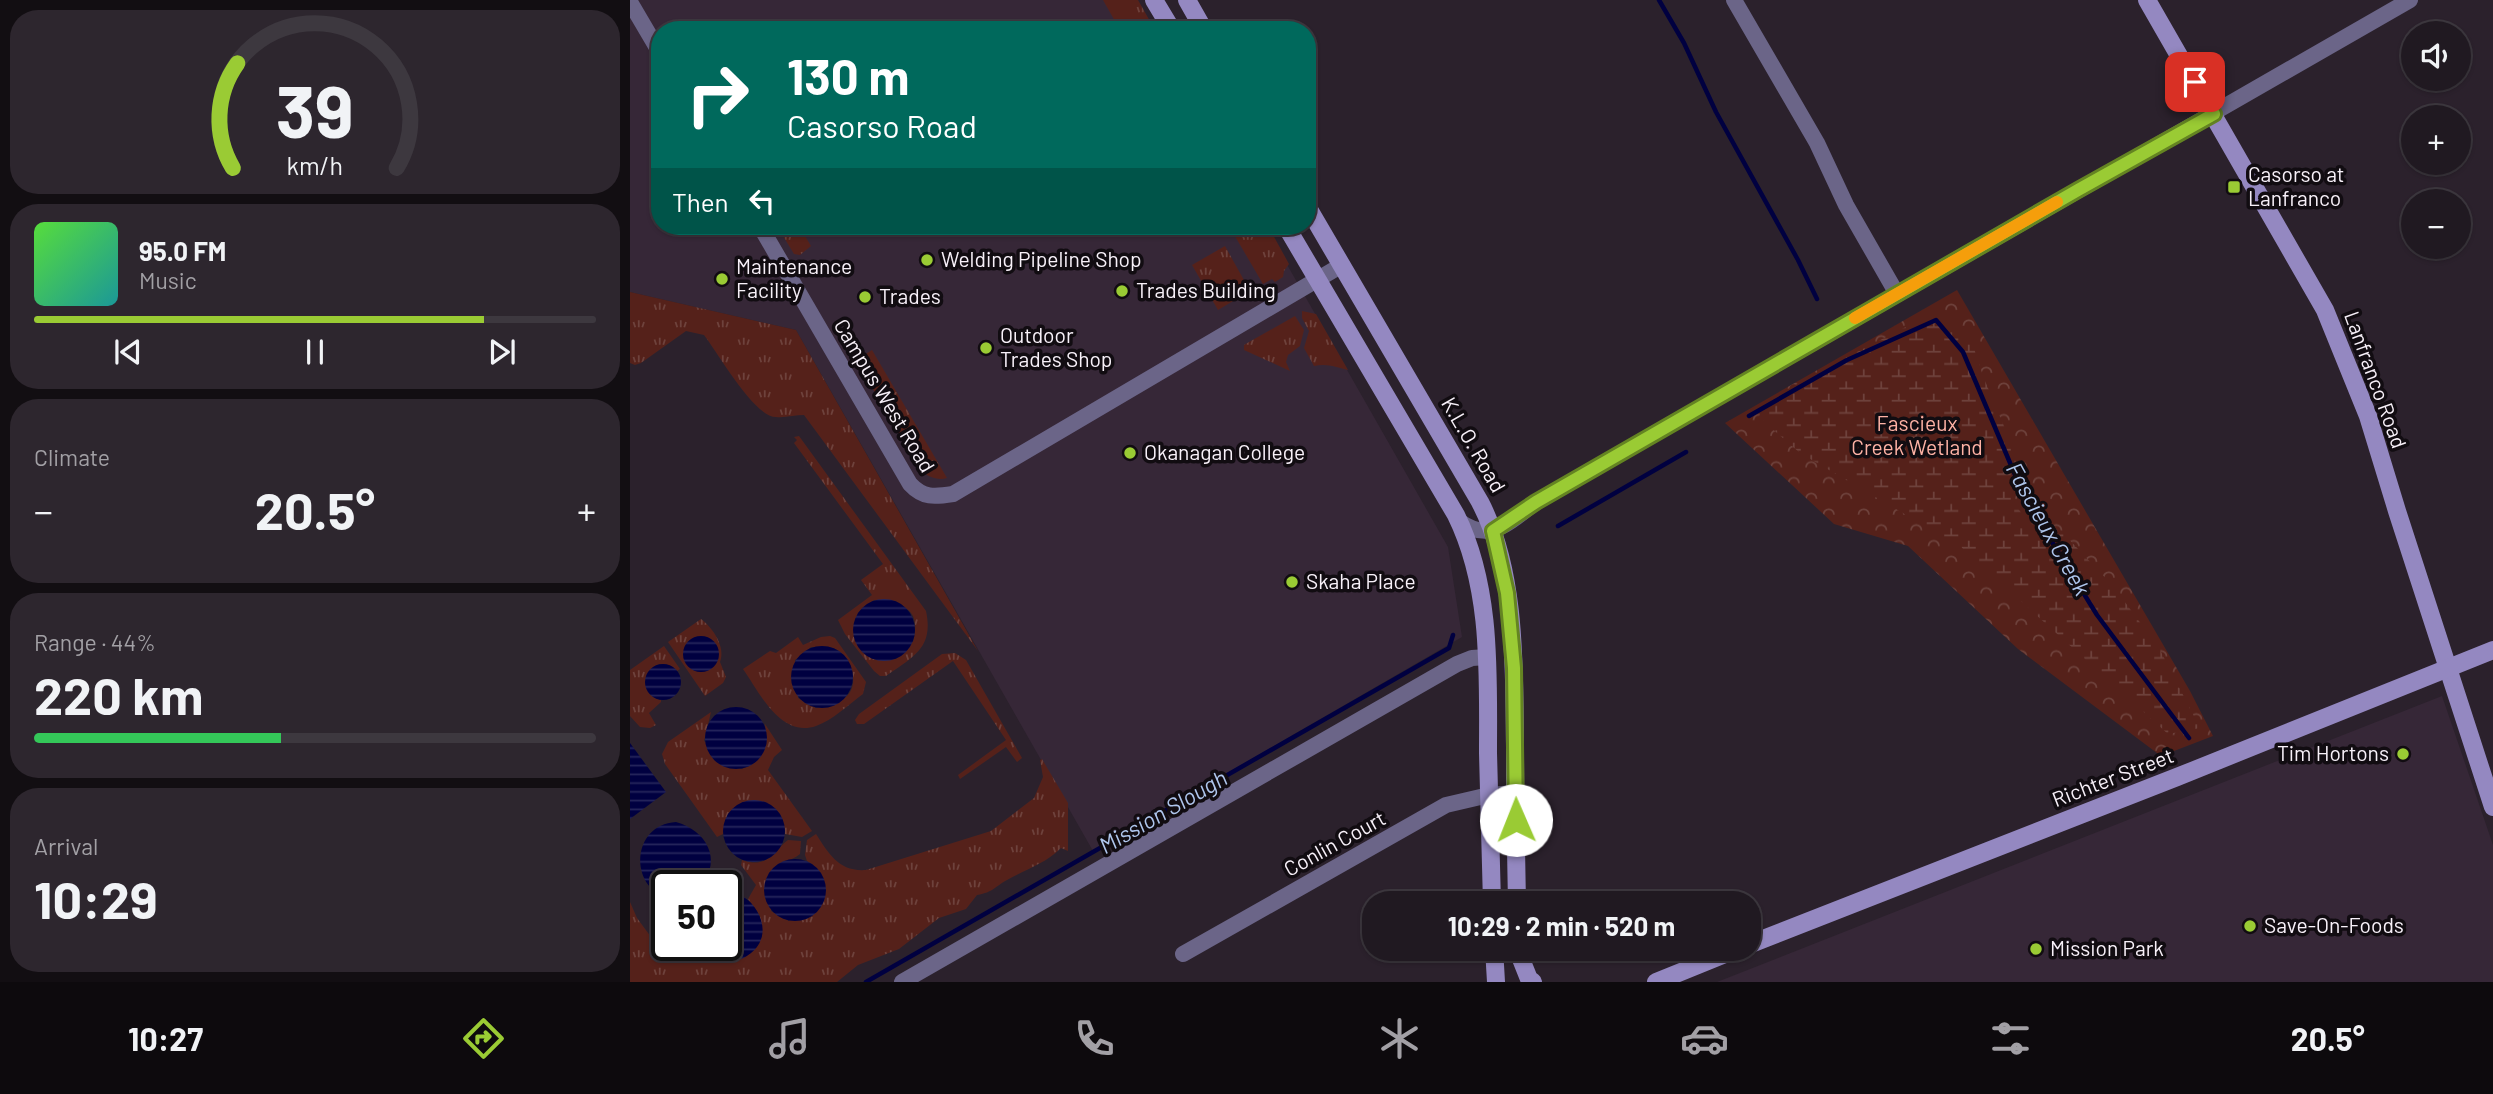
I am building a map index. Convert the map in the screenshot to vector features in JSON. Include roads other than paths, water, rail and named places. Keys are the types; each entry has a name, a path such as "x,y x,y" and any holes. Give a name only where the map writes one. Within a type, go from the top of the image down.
{"main road":[{"path":"1154,0 1167,21"},
{"path":"1187,0 1199,21"},
{"name":"Lanfranco Road","path":"2147,0 2325,310 2368,416 2493,807"},
{"name":"K.L.O. Road","path":"1316,221 1486,514 1493,531 1507,593 1514,668 1517,891"},
{"path":"1291,235 1459,521 1480,595 1487,657 1492,891"},
{"name":"Richter Street","path":"1761,940 2190,773 2493,650"},
{"path":"1495,961 1496,982"},
{"path":"1518,961 1520,982"},
{"path":"1522,961 1529,979 1533,982"},
{"path":"1656,982 1708,961"}],"street":[{"path":"1734,0 1817,143 1846,205 1897,294"},
{"path":"1459,521 1470,529 1483,533 1493,531 1536,502 2410,0"},
{"path":"630,2 651,38"},
{"name":"Campus West Road","path":"765,235 910,484 923,495 935,497 953,494 1342,264"},
{"path":"1486,514 1501,514 1536,502"},
{"path":"902,982 1457,664 1472,658 1487,657"},
{"name":"Conlin Court","path":"1183,954 1447,805 1489,795 1515,793"}],"waterway":[{"name":"Fascieux Creek","path":"1659,0 1817,299"},
{"name":"Fascieux Creek","path":"1749,416 1847,360 1936,320 1963,352 2016,477 2052,542 2097,615 2189,738"},
{"name":"Mission Slough","path":"1558,526 1686,452"},
{"name":"Mission Slough","path":"866,982 1449,648 1453,635"}],"place":[{"name":"Casorso at Lanfranco","path":"2234,187"},
{"name":"Welding Pipeline Shop","path":"927,260"},
{"name":"Maintenance Facility","path":"722,279"},
{"name":"Trades Building","path":"1122,291"},
{"name":"Trades","path":"865,297"},
{"name":"Outdoor Trades Shop","path":"986,348"},
{"name":"Okanagan College","path":"1130,453"},
{"name":"Skaha Place","path":"1292,582"},
{"name":"Tim Hortons","path":"2403,754"},
{"name":"Save-On-Foods","path":"2250,926"},
{"name":"Mission Park","path":"2036,949"}],"park label":[{"name":"Fascieux Creek Wetland","path":"1917,436"}]}
